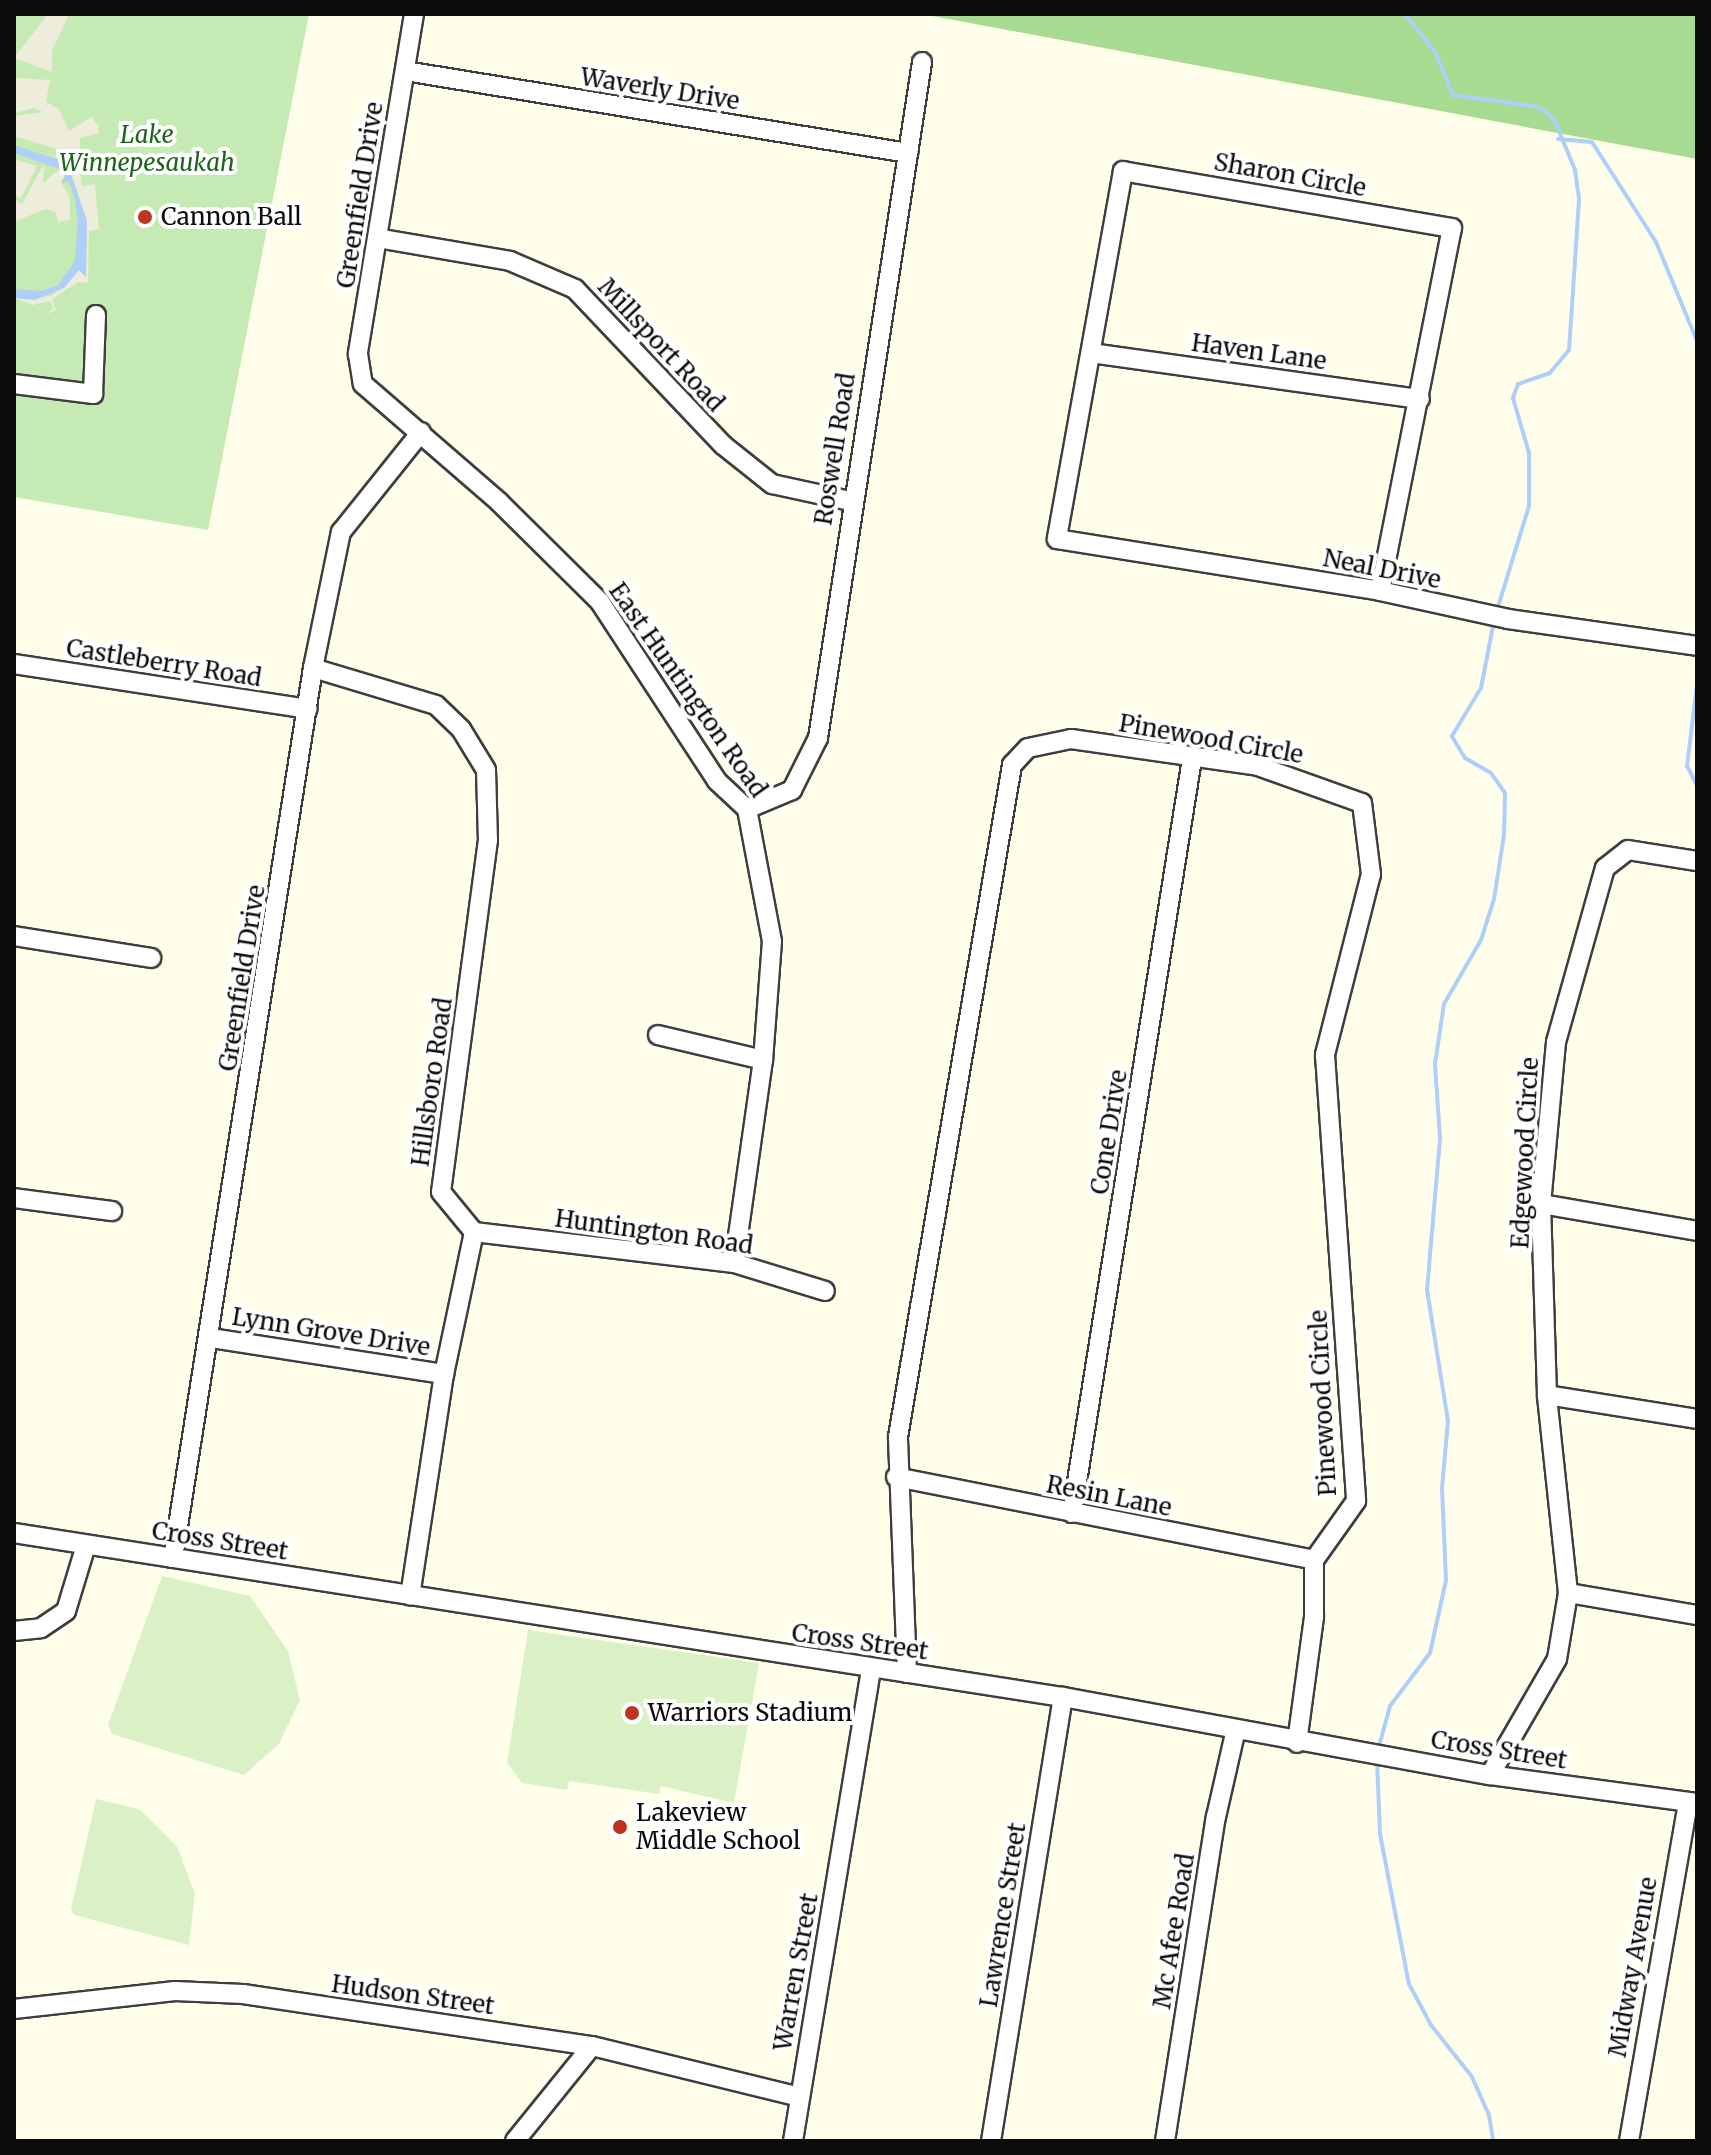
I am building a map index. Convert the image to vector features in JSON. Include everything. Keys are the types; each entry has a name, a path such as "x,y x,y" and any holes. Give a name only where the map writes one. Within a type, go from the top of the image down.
{"street":[{"name":"Greenfield Drive","path":"363,384 358,354 414,14"},
{"name":"Roswell Road","path":"747,809 792,790 818,738 850,501 922,62"},
{"name":"Waverly Drive","path":"405,71 908,153"},
{"name":"Sharon Circle","path":"1057,539 1123,171 1452,228 1380,591"},
{"name":"Millsport Road","path":"377,238 510,261 575,289 723,445 772,484 850,501"},
{"path":"14,384 93,394 96,315"},
{"name":"Haven Lane","path":"1091,353 1420,399"},
{"name":"East Huntington Road","path":"363,384 421,432 600,602 717,781 747,809 772,941 763,1060 734,1263"},
{"name":"Greenfield Drive","path":"173,1558 211,1338 313,668 341,532 421,432"},
{"name":"Neal Drive","path":"1057,539 1380,591 1508,619 1697,646"},
{"name":"Castleberry Road","path":"14,664 308,709"},
{"name":"Hillsboro Road","path":"313,668 436,705 461,729 486,770 488,840 441,1192 474,1232"},
{"name":"Pinewood Circle","path":"907,1673 896,1477 898,1437 1012,765 1028,748 1071,739 1192,759 1258,766 1362,803 1371,874 1325,1055 1356,1501 1314,1560"},
{"name":"Cone Drive","path":"1072,1513 1192,759"},
{"name":"Edgewood Circle","path":"1490,1775 1557,1659 1568,1593 1547,1395 1541,1204 1556,1042 1605,868 1628,850 1697,861"},
{"path":"14,936 151,958"},
{"path":"658,1035 763,1060"},
{"path":"14,1198 112,1211"},
{"path":"1541,1204 1697,1231"},
{"path":"410,1595 444,1374 474,1232"},
{"name":"Huntington Road","path":"474,1232 734,1263 825,1291"},
{"name":"Lynn Grove Drive","path":"211,1338 444,1374"},
{"path":"1547,1395 1697,1419"},
{"name":"Resin Lane","path":"896,1477 1314,1560"},
{"name":"Cross Street","path":"14,1533 1063,1697 1297,1743 1490,1775 1692,1802"},
{"path":"14,1631 41,1628 66,1611 86,1545"},
{"path":"1297,1743 1314,1617 1314,1560"},
{"path":"1568,1593 1697,1615"},
{"name":"Warren Street","path":"793,2141 871,1669"},
{"name":"Lawrence Street","path":"991,2141 1063,1697"},
{"name":"Mc Afee Road","path":"1165,2141 1216,1817 1236,1729"},
{"name":"Midway Avenue","path":"1629,2141 1692,1802"},
{"name":"Hudson Street","path":"14,2009 175,1991 243,1994 592,2046 799,2097"},
{"path":"515,2141 592,2046"}],"green space":[{"name":"Lake Winnepesaukah","path":"14,14 309,14 208,530 14,497"},
{"path":"922,14 1697,14 1697,159"},
{"path":"162,1576 250,1596 288,1651 300,1700 279,1744 244,1775 112,1734 108,1725"},
{"name":"Warriors Stadium","path":"528,1630 759,1663 734,1803 661,1786 659,1794 569,1781 567,1790 522,1783 507,1763"},
{"path":"96,1799 139,1809 177,1846 195,1894 189,1945 74,1915 71,1909"}],"shaded area":[{"path":"48,14 69,14 52,51 52,72 14,58"},
{"path":"14,78 50,80 46,102 59,109 69,131 91,117 98,125 99,133 80,138 80,162 101,167 80,171 82,186 95,184 99,229 89,231 88,283 78,282 52,299 56,310 47,314 53,308 50,301 33,305 14,298 52,296 78,270 86,276 87,221 64,151 14,136 14,116 43,112 34,108 14,113"},
{"path":"14,159 37,166 21,198 14,195"},
{"path":"44,164 43,183 60,169 66,176 61,182 70,198 70,220 58,222 56,212 45,209 14,222 14,198 22,204"}],"water":[{"path":"14,145 67,163 87,221 86,277 79,270 64,288 35,300 14,298 14,289 42,291 58,285 75,261 78,220 74,195 69,182 61,182 65,176 60,169 14,153"}],"waterway":[{"path":"1405,14 1435,52 1453,95 1539,107 1554,119 1575,170 1579,200 1569,350 1550,373 1518,384 1513,398 1529,453 1529,506 1496,613"},
{"path":"1558,139 1592,142 1656,242 1697,341"},
{"path":"1378,1750 1390,1706 1430,1653 1446,1580 1442,1488 1448,1421 1427,1290 1440,1138 1435,1064 1444,1004 1481,940 1494,899 1504,835 1505,793 1491,773 1465,758 1452,736 1481,688 1494,621"},
{"path":"1697,685 1687,766 1697,786"},
{"path":"1377,1759 1380,1834 1409,1984 1431,2025 1472,2077 1489,2115 1493,2141"}],"place":[{"name":"Cannon Ball","path":"145,217"},
{"name":"Warriors Stadium","path":"632,1713"},
{"name":"Lakeview Middle School","path":"620,1827"}]}
